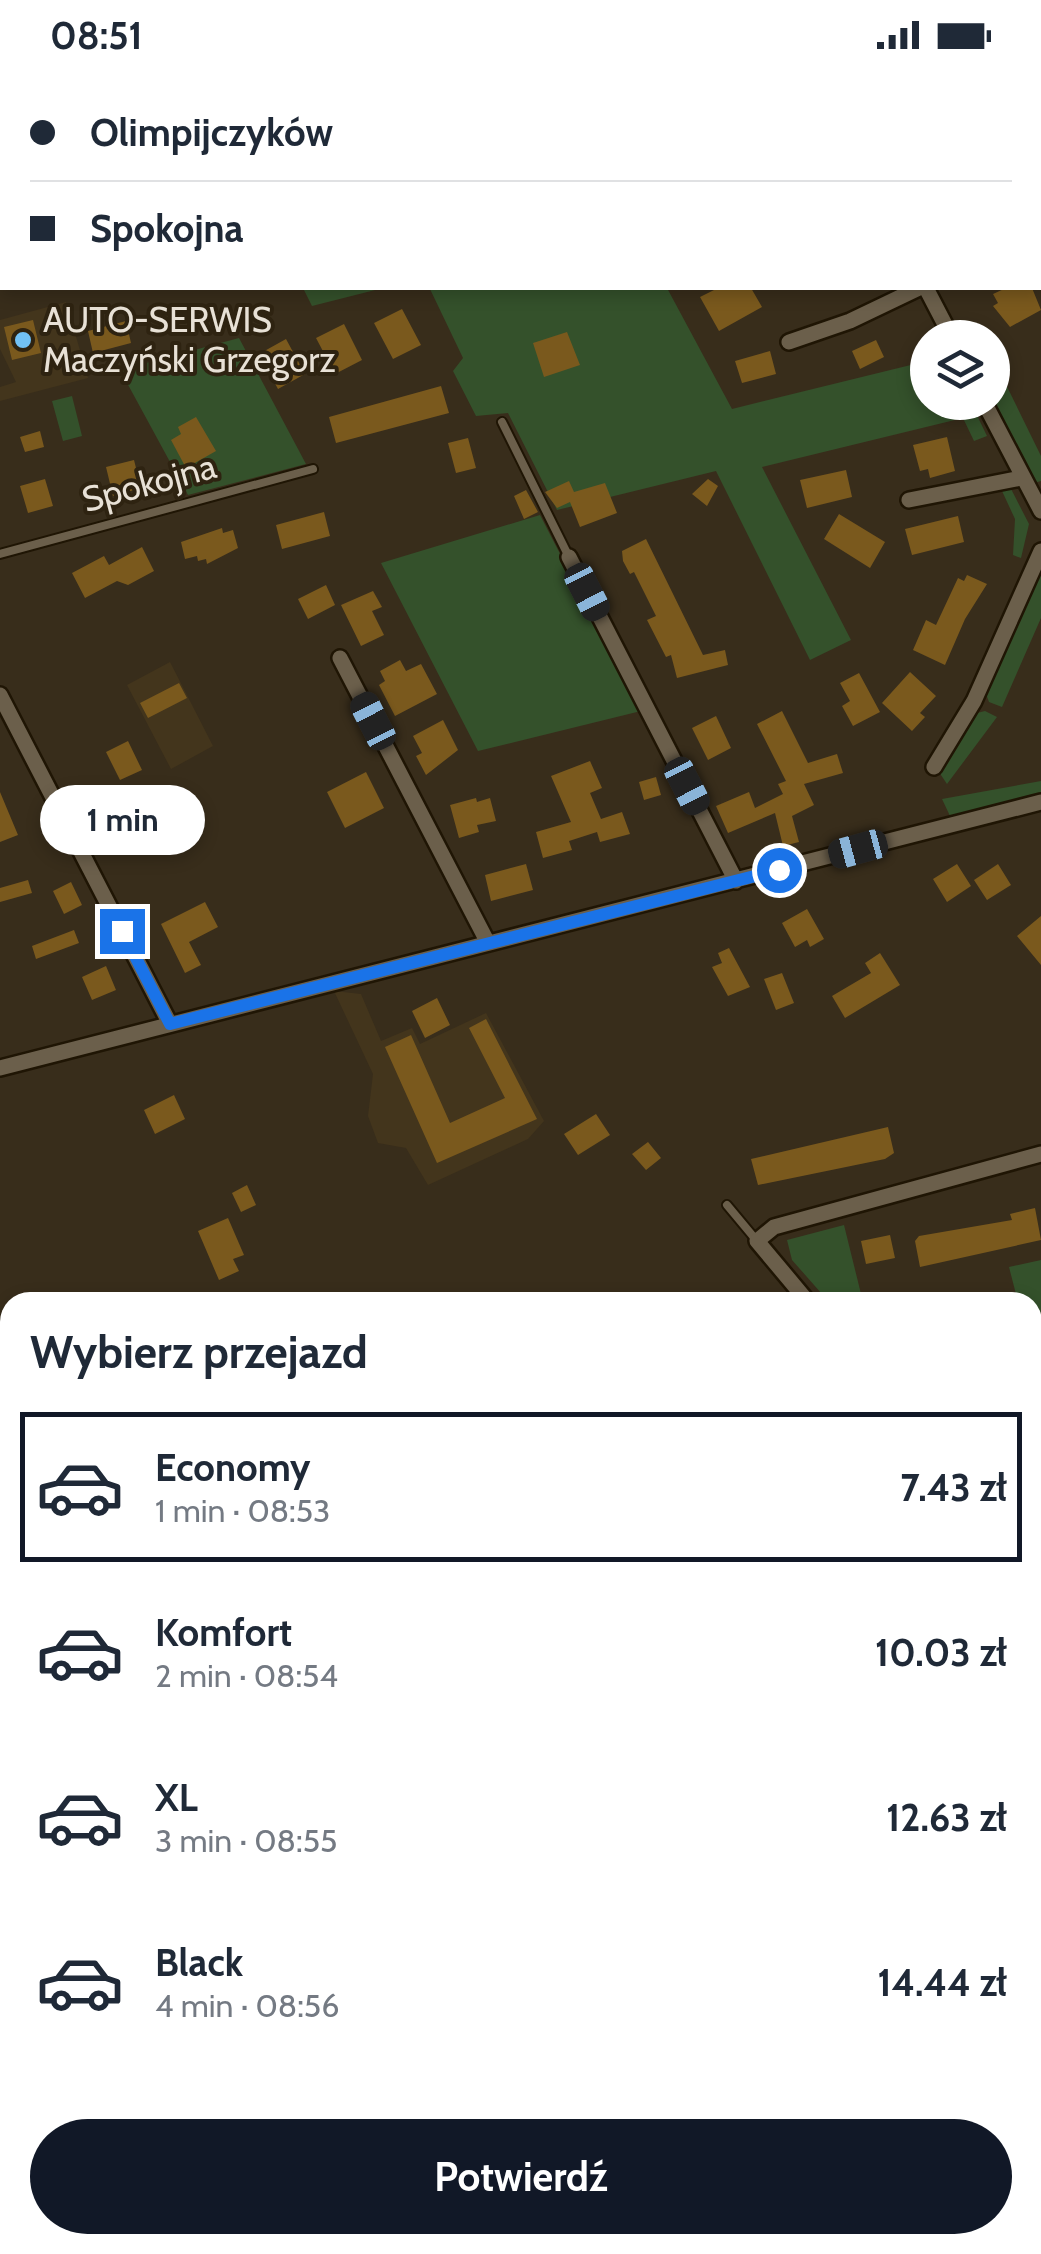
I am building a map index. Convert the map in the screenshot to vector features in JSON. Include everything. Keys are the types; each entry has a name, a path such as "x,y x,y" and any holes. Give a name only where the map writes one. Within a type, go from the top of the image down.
{"street":[{"path":"789,342 850,321 918,290"},
{"path":"923,290 941,320"},
{"path":"993,420 1041,510"},
{"path":"909,500 1022,478"},
{"path":"934,767 974,701 1041,551"},
{"path":"569,557 736,881"},
{"path":"340,658 488,943"},
{"path":"0,695 170,1024"},
{"path":"0,1068 1041,802"},
{"path":"800,1292 757,1241 790,1220 1041,1154"}],"lane":[{"path":"502,422 569,557"},
{"name":"Spokojna","path":"0,554 313,469"},
{"path":"727,1205 757,1241"}],"shaded area":[{"path":"66,302 88,378 0,401 0,387 16,382 0,349 0,320"},
{"path":"170,662 213,746 171,769 127,685"},
{"path":"334,991 361,994 381,1041 412,1028 420,1044 486,1013 544,1121 528,1139 428,1185 406,1148 378,1143 368,1116 373,1074"}],"green space":[{"path":"304,290 375,290 312,306"},
{"path":"430,290 668,290 732,409 910,365 910,420 955,420 762,467 851,640 810,660 716,471 557,510 508,413 476,416 453,371 463,358"},
{"path":"239,338 306,464 188,495 120,370"},
{"path":"1010,393 1041,456 1041,481 1034,483 1003,420 1010,420"},
{"path":"72,396 82,436 63,441 52,401"},
{"path":"964,420 979,420 987,436 974,441"},
{"path":"1010,487 1029,524 1021,558 1013,555 1015,519 1002,491"},
{"path":"540,515 641,711 478,751 381,563"},
{"path":"1041,569 1041,618 1002,707 989,702 986,694"},
{"path":"985,711 997,717 947,784 939,772 977,713"},
{"path":"1041,781 1041,794 950,816 942,799"},
{"path":"844,1225 861,1292 820,1292 792,1260 787,1240"},
{"path":"1041,1260 1041,1292 1015,1292 1009,1267"}],"building":[{"path":"714,290 752,290 762,307 719,331 700,297"},
{"path":"1002,290 1033,290 1041,310 1010,327 1010,320 1004,320 993,306 998,303 993,294"},
{"path":"402,309 421,345 393,359 374,323"},
{"name":"AUTO-SERWIS Maczyński Grzegorz","path":"33,320 41,353 12,360 4,327"},
{"path":"126,321 131,343 93,353 88,331"},
{"path":"344,324 362,360 335,374 316,338"},
{"path":"567,332 580,365 544,377 533,343"},
{"path":"286,339 305,374 278,389 259,354"},
{"path":"876,340 884,357 860,369 852,351"},
{"path":"770,351 776,374 742,383 735,361"},
{"path":"441,386 449,413 336,443 329,417"},
{"path":"196,417 216,451 186,468 171,440 181,434 178,427"},
{"path":"40,431 44,447 25,452 20,437"},
{"path":"947,437 955,471 930,478 928,469 920,471 913,445"},
{"path":"468,438 476,468 456,473 448,443"},
{"path":"134,460 141,488 113,496 106,467"},
{"path":"846,470 852,497 807,508 800,480"},
{"path":"45,479 53,506 28,513 20,486"},
{"path":"708,479 718,486 707,506 692,494"},
{"path":"569,481 574,492 605,483 617,513 580,527 570,502 557,508 545,492"},
{"path":"526,490 538,512 524,519 514,496"},
{"path":"324,512 330,536 282,549 276,525"},
{"path":"839,514 885,542 870,568 824,539"},
{"path":"958,516 964,542 912,555 905,529"},
{"path":"222,528 223,533 233,530 238,548 207,564 206,559 198,561 197,556 185,559 181,542"},
{"path":"646,539 703,655 725,650 728,665 677,678 671,655 666,657 647,620 656,616 634,572 630,574 623,561 622,551"},
{"path":"142,547 154,571 128,585 117,581 85,598 72,573 104,556 109,565"},
{"path":"967,575 987,584 965,619 945,665 913,650 926,620 936,625 958,578 964,581"},
{"path":"326,585 335,605 308,619 298,599"},
{"path":"373,591 382,607 372,611 384,635 361,646 341,605"},
{"path":"400,660 406,671 421,664 437,694 395,716 379,685 385,681 380,671"},
{"path":"910,672 936,696 920,713 925,717 912,731 882,703"},
{"path":"859,673 880,712 853,726 842,706 850,701 840,683"},
{"path":"179,683 187,698 148,718 140,703"},
{"path":"782,711 808,763 837,754 843,773 804,784 814,805 792,816 799,842 783,846 775,813 728,833 716,806 749,792 755,808 783,794 778,784 786,781 757,724"},
{"path":"716,716 731,748 708,760 692,728"},
{"path":"443,720 458,750 426,775 416,756 422,753 413,736"},
{"path":"128,741 142,770 120,780 106,752"},
{"path":"590,761 602,788 590,793 601,819 622,812 630,834 600,842 597,832 569,841 572,850 543,858 536,832 571,822 551,776"},
{"path":"366,772 384,808 345,828 327,792"},
{"path":"656,777 661,795 644,800 639,782"},
{"path":"0,792 18,835 0,842"},
{"path":"476,798 477,802 490,798 496,821 477,825 479,832 459,838 450,805"},
{"path":"169,799 179,818 172,821 176,830 153,842 139,814"},
{"path":"526,864 533,890 491,901 485,875"},
{"path":"957,864 971,886 947,902 933,879"},
{"path":"998,864 1011,885 987,900 974,880"},
{"path":"28,880 32,893 0,902 0,888"},
{"path":"71,882 82,905 64,914 53,891"},
{"path":"205,902 218,927 189,942 201,965 185,973 161,924"},
{"path":"807,909 824,939 810,947 807,940 795,947 782,923"},
{"path":"1041,916 1041,965 1017,936"},
{"path":"74,930 79,943 36,959 32,946"},
{"path":"729,948 750,987 728,996 712,967 722,963 718,953"},
{"path":"880,953 900,985 845,1018 832,996 871,973 865,963"},
{"path":"106,966 116,990 92,1000 82,977"},
{"path":"782,973 794,1003 776,1010 764,979"},
{"path":"437,998 450,1025 425,1038 412,1011"},
{"path":"486,1019 537,1119 437,1163 385,1047 411,1035 450,1123 505,1098 469,1028"},
{"path":"174,1095 185,1119 155,1134 144,1110"},
{"path":"596,1114 610,1135 578,1155 564,1134"},
{"path":"888,1127 894,1153 885,1159 758,1185 751,1159"},
{"path":"648,1142 661,1158 646,1170 632,1154"},
{"path":"247,1185 256,1205 241,1212 232,1193"},
{"path":"1035,1208 1041,1240 920,1267 915,1241 919,1236 1012,1220 1010,1214"},
{"path":"228,1218 244,1255 233,1259 239,1271 219,1280 198,1231"},
{"path":"890,1235 895,1258 866,1264 861,1241"}],"place":[{"name":"AUTO-SERWIS Maczyński Grzegorz","path":"23,340"}],"route":[{"path":"122,931 170,1024 779,870"}]}
